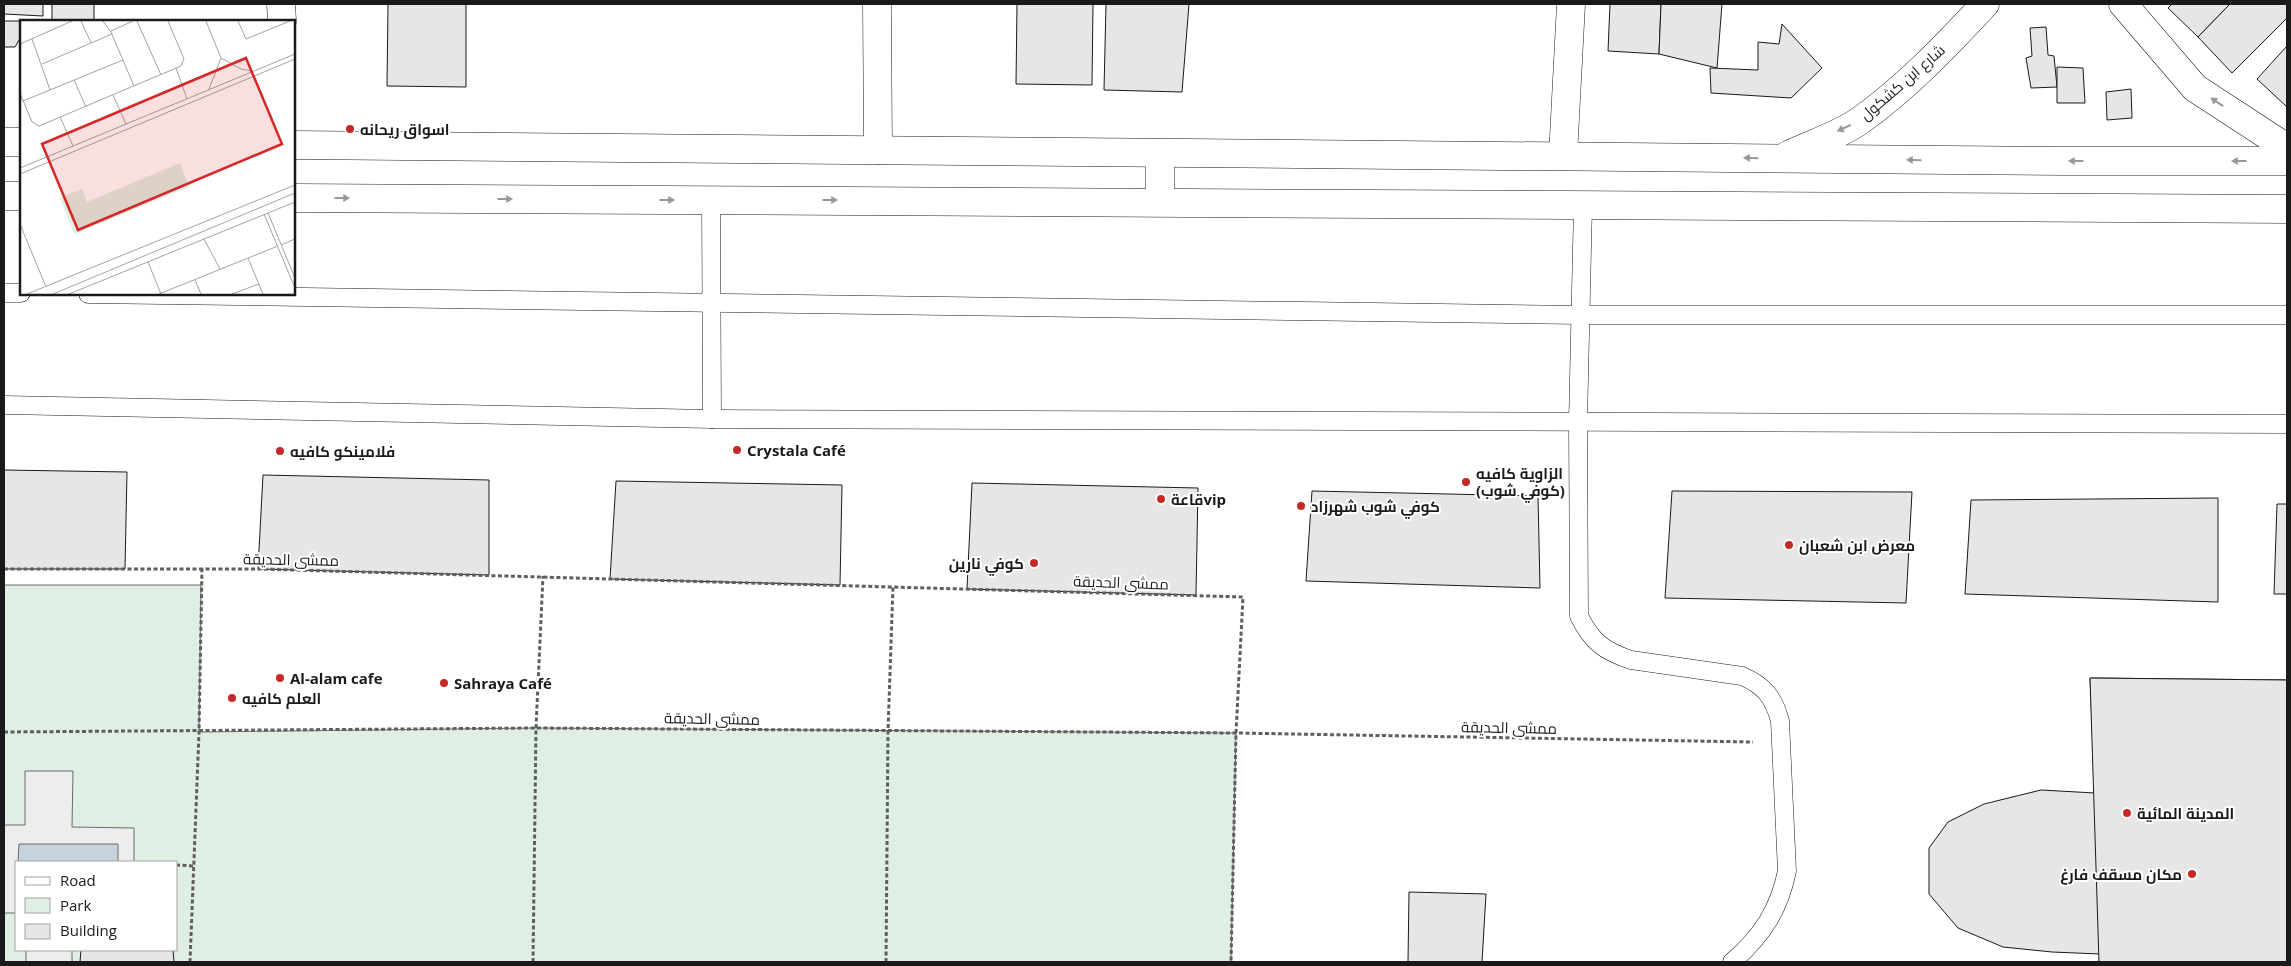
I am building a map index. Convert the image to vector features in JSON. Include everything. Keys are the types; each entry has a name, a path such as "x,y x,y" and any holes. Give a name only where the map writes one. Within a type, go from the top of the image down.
{"street":[{"path":"281,4 282,20"},
{"path":"878,4 878,150"},
{"path":"1563,156 1571,4"},
{"name":"شارع ابن كشكول","path":"1781,158 1856,123 1896,92 1959,32 1985,4"},
{"path":"2123,4 2195,88 2287,148"},
{"path":"4,142 20,142"},
{"path":"295,145 1160,154 2287,161"},
{"path":"1160,154 1160,202"},
{"path":"4,196 20,196"},
{"path":"295,198 2287,209"}],"lane":[{"path":"711,200 712,419"},
{"path":"1583,205 1578,422 1579,616 1587,632 1599,645 1614,654 1631,660 1742,676 1756,682 1768,692 1776,706 1781,742 1787,871 1782,892 1771,917 1758,935 1732,962"},
{"path":"4,293 20,293"},
{"path":"177,295 712,301 1581,315 2287,315"},
{"path":"4,405 712,419 2287,424"}],"path":[{"name":"ممشى الحديقة","path":"4,569 202,568 1243,597 1236,733 1231,962"},
{"path":"190,962 199,732 202,568"},
{"path":"532,962 536,728 543,576"},
{"path":"886,962 888,731 893,586"},
{"name":"ممشى الحديقة","path":"4,732 536,728 1236,733 1781,742"},
{"path":"178,865 194,866"}],"green space":[{"path":"4,585 201,585 199,732 536,728 1236,733 1231,962 4,962"}],"shaded area":[{"path":"25,771 73,771 72,827 134,828 134,861 15,861 15,913 4,913 4,825 25,825"},
{"path":"19,844 118,844 118,861 18,861"},
{"path":"26,951 72,951 72,962 26,962"}],"building":[{"path":"4,4 43,4 43,16 4,14"},
{"path":"52,4 94,4 94,20 52,20"},
{"path":"388,4 466,4 466,87 387,86"},
{"path":"1017,4 1093,4 1092,85 1016,84"},
{"path":"1106,4 1189,4 1182,92 1104,90"},
{"path":"1610,4 1661,4 1659,54 1608,51"},
{"path":"1661,4 1722,4 1717,68 1659,54"},
{"path":"2172,4 2230,4 2198,37 2168,8"},
{"path":"2230,4 2287,4 2287,18 2232,73 2198,37"},
{"path":"4,21 20,21 20,40 15,47 4,47"},
{"path":"1782,24 1822,68 1791,98 1711,93 1710,68 1758,70 1758,42 1779,44"},
{"path":"2046,27 2048,55 2054,56 2057,87 2031,88 2026,58 2032,56 2030,28"},
{"path":"2287,46 2287,107 2257,79"},
{"path":"2057,67 2083,68 2085,103 2057,103"},
{"path":"2131,89 2132,118 2107,120 2106,92"},
{"path":"4,470 127,472 125,569 4,569"},
{"path":"263,475 489,480 489,575 258,569"},
{"path":"616,481 842,485 840,585 610,579"},
{"path":"972,483 1198,488 1196,595 967,589"},
{"path":"1312,491 1538,496 1540,588 1306,581"},
{"name":"معرض ابن شعبان","path":"1672,491 1912,492 1906,603 1665,598"},
{"path":"2218,498 2218,602 1965,594 1971,500"},
{"path":"2277,504 2287,504 2287,594 2274,594"},
{"name":"المدينة المائية","path":"2090,678 2287,680 2287,962 2099,962 2100,954 2003,947 1958,928 1929,894 1929,848 1948,822 1984,804 2041,790 2095,793"},
{"name":"المدينة المائية","path":"2090,678 2287,680 2287,962 2099,962"},
{"path":"1409,892 1486,894 1482,962 1408,962"},
{"path":"81,951 173,951 174,962 80,962"}],"place":[{"name":"اسواق ريحانه","path":"350,129"},
{"name":"Crystala Café","path":"737,450"},
{"name":"فلامينكو كافيه","path":"280,451"},
{"name":"الزاوية كافيه (كوفي شوب)","path":"1466,482"},
{"name":"قاعةvip","path":"1161,499"},
{"name":"كوفي شوب شهرزاد","path":"1301,506"},
{"name":"معرض ابن شعبان","path":"1789,545"},
{"name":"كوفي نارين","path":"1034,563"},
{"name":"Al-alam cafe","path":"280,678"},
{"name":"Sahraya Café","path":"444,683"},
{"name":"العلم كافيه","path":"232,698"},
{"name":"المدينة المائية","path":"2127,813"},
{"name":"مكان مسقف فارغ","path":"2192,874"}]}
